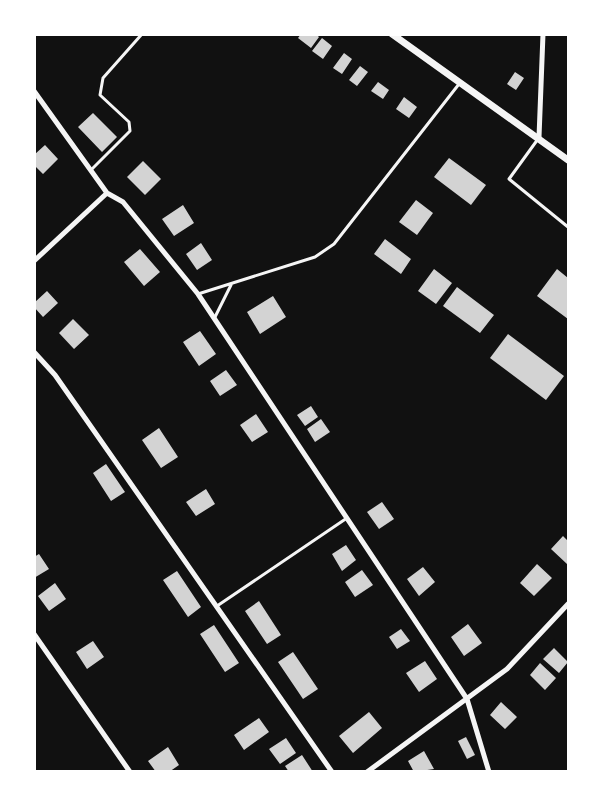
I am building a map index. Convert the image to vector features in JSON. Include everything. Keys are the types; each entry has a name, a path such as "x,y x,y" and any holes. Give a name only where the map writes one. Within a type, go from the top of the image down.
{"street":[{"path":"392,34 539,137 568,160"},
{"path":"539,137 543,34"},
{"path":"34,91 107,193 123,202 198,294 467,699 489,771"},
{"path":"34,261 107,193"},
{"path":"34,352 55,375 332,771"},
{"path":"367,771 507,669 568,604"},
{"path":"34,634 130,771"}],"lane":[{"path":"91,170 130,131 129,122 100,95 103,78 142,34"},
{"path":"198,294 315,257 334,244 460,82"},
{"path":"539,137 509,179 568,227"},
{"path":"214,318 231,284"},
{"path":"217,607 347,518"}],"building":[{"path":"301,34 316,34 319,37 311,48 298,38"},
{"path":"322,38 332,46 323,59 312,51"},
{"path":"344,53 352,59 342,74 333,68"},
{"path":"360,66 368,72 357,86 349,80"},
{"path":"515,72 524,78 516,90 507,84"},
{"path":"378,82 389,90 383,99 371,91"},
{"path":"404,97 417,107 409,118 396,109"},
{"path":"93,113 117,137 102,152 78,127"},
{"path":"45,145 58,159 43,174 34,165 34,155"},
{"path":"449,158 486,185 471,205 434,177"},
{"path":"143,161 161,179 145,195 127,177"},
{"path":"416,200 433,213 417,235 399,222"},
{"path":"183,205 194,223 174,236 162,219"},
{"path":"385,239 411,259 401,274 374,254"},
{"path":"201,243 212,260 197,270 186,254"},
{"path":"140,249 160,272 144,286 124,262"},
{"path":"434,269 452,283 436,304 418,291"},
{"path":"557,269 568,278 568,319 537,296"},
{"path":"457,287 494,315 480,333 443,306"},
{"path":"47,291 58,303 43,317 34,307 34,303"},
{"path":"273,296 286,317 260,334 247,312"},
{"path":"73,319 89,335 74,349 59,333"},
{"path":"200,331 216,354 199,366 183,342"},
{"path":"508,334 564,376 546,400 490,358"},
{"path":"226,370 237,385 220,396 210,381"},
{"path":"311,406 318,417 305,426 297,415"},
{"path":"256,414 268,432 252,442 240,425"},
{"path":"321,419 330,432 315,442 307,429"},
{"path":"159,428 178,457 161,468 142,440"},
{"path":"106,464 125,492 111,501 93,473"},
{"path":"206,489 215,504 196,516 186,502"},
{"path":"382,502 394,519 379,529 367,512"},
{"path":"563,536 568,541 567,564 551,549"},
{"path":"346,545 356,560 342,571 332,554"},
{"path":"39,554 49,569 34,578 34,557"},
{"path":"537,564 552,578 534,596 520,583"},
{"path":"423,567 435,582 419,596 407,579"},
{"path":"362,570 373,585 355,597 345,582"},
{"path":"177,571 201,607 188,617 163,580"},
{"path":"55,583 66,599 49,611 38,596"},
{"path":"259,601 281,635 267,644 245,611"},
{"path":"468,624 482,643 464,656 451,637"},
{"path":"214,625 239,663 225,672 200,634"},
{"path":"401,629 410,641 397,649 389,637"},
{"path":"93,641 104,657 87,669 76,652"},
{"path":"554,648 568,662 559,673 543,659"},
{"path":"293,652 318,689 303,699 278,662"},
{"path":"425,661 437,679 419,692 406,673"},
{"path":"540,663 556,678 545,690 530,675"},
{"path":"501,702 517,717 505,729 490,715"},
{"path":"369,712 382,728 353,753 339,736"},
{"path":"259,718 269,732 244,750 234,735"},
{"path":"466,737 475,755 467,759 458,741"},
{"path":"286,738 296,753 280,764 269,749"},
{"path":"168,747 179,765 169,772 156,772 148,761"},
{"path":"424,751 434,769 414,772 408,761"},
{"path":"302,755 313,772 289,772 285,766"}]}
